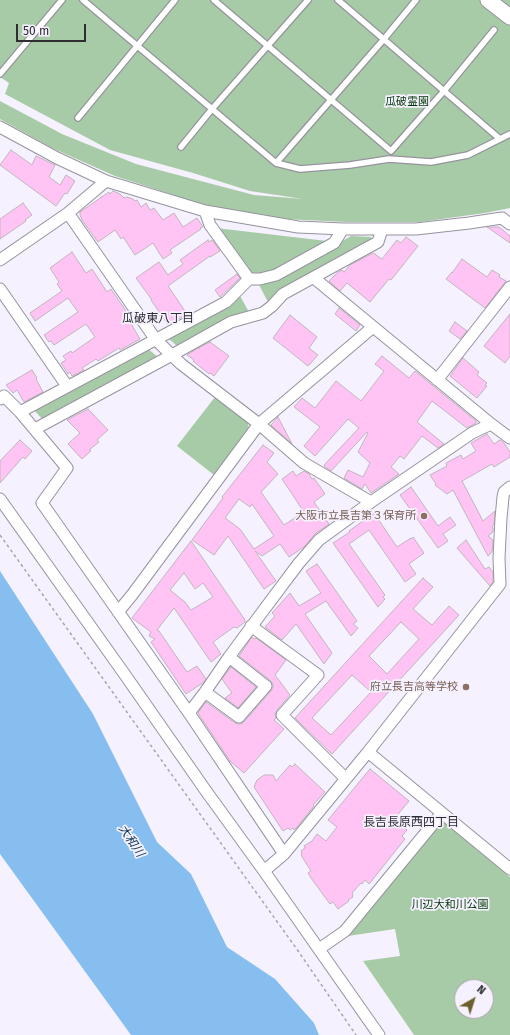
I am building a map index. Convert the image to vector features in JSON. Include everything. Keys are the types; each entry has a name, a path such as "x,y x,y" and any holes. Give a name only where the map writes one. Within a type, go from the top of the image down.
{"main road":[{"path":"488,0 510,18"}],"street":[{"path":"0,127 57,158 106,181 205,212 298,227 343,229 416,229 507,219"},
{"path":"0,260 68,213 106,181"},
{"path":"205,212 210,225 249,279"},
{"path":"68,213 156,340 181,364 259,424 304,463 371,502"},
{"path":"20,412 226,302 249,279 260,279 276,275 334,243 343,229"},
{"path":"35,429 231,322 263,313 283,294 378,242 382,229"},
{"path":"314,278 510,438"},
{"path":"438,380 510,287"},
{"path":"0,289 67,386"},
{"path":"118,612 259,424 373,327"},
{"path":"0,399 4,396 20,412 68,468 42,503 189,713 284,854"},
{"path":"189,713 251,626 299,563 319,540 371,502 472,433 491,424"},
{"path":"264,870 284,854 368,752 500,584 499,558 502,511 504,492 510,487"},
{"path":"0,499 206,791 264,870 379,1035"},
{"path":"251,626 318,676 282,715 346,778"},
{"path":"205,692 240,717 266,686 229,657"},
{"path":"368,752 510,869"},
{"path":"319,949 345,931 442,813"}],"lane":[{"path":"0,74 62,0"},
{"path":"83,0 276,163 300,169 350,165 390,159 431,162 468,155 510,134"},
{"path":"78,118 175,0"},
{"path":"214,0 392,151 494,30"},
{"path":"181,147 308,0"},
{"path":"338,0 500,139"},
{"path":"276,163 332,100 416,0"}],"path":[{"path":"0,535 296,948 356,1035"}],"green space":[{"name":"瓜破霊園","path":"0,0 510,0 510,208 420,222 346,222 284,219 205,205 115,176 52,148 0,119 0,101 62,134 136,164 254,195 303,199 250,191 193,173 110,150 5,94 9,83 0,77"},
{"path":"216,228 327,241 327,243 272,272 254,276"},
{"path":"351,236 371,237 372,241 269,304 258,283 274,280"},
{"path":"239,294 250,314 178,347 167,337"},
{"path":"147,348 159,358 44,421 34,410"},
{"path":"215,397 248,423 249,429 214,475 177,446"},
{"name":"川辺大和川公園","path":"444,822 510,877 510,1035 414,1035 363,961 400,956 395,929 348,936 348,933 440,824"}],"water":[{"name":"大和川","path":"0,571 93,714 157,842 191,874 227,947 275,979 314,1023 319,1035 131,1035 0,854"}],"building":[{"path":"11,150 32,165 36,156 55,165 49,177 60,185 66,175 75,181 67,194 65,193 56,206 0,165"},
{"path":"113,191 120,194 124,198 127,197 135,201 137,200 141,207 146,203 150,210 154,208 163,220 174,213 183,227 197,218 203,227 170,250 172,253 163,259 153,243 135,255 123,237 121,239 115,230 98,242 82,220 80,212 109,192 110,194"},
{"path":"23,203 32,215 0,239 0,219"},
{"path":"487,227 499,227 510,236 510,243"},
{"path":"406,237 418,246 391,280 389,279 370,302 347,283 340,291 329,281 337,273 342,270 344,272 350,265 373,253 382,259 397,240 401,243"},
{"path":"208,240 209,242 212,240 220,251 210,256 168,286 187,314 168,325 136,278 159,262 168,275 183,264 180,260"},
{"path":"72,252 86,273 92,269 107,292 111,289 126,311 124,312 140,339 120,350 119,348 98,361 96,359 82,368 84,370 72,376 70,372 68,374 61,363 66,360 63,356 71,351 72,353 95,337 86,324 54,345 51,341 49,342 44,335 78,312 68,298 35,321 30,313 62,291 57,284 59,282 50,268"},
{"path":"462,259 487,277 492,270 506,281 485,308 446,279"},
{"path":"237,274 240,278 220,297 215,290"},
{"path":"339,308 360,325 356,331 335,314"},
{"path":"510,314 510,356 505,363 484,346"},
{"path":"290,315 317,337 309,348 318,355 308,366 273,338"},
{"path":"455,322 467,331 460,339 449,331"},
{"path":"210,342 229,356 214,376 210,373 209,374 187,355"},
{"path":"382,356 409,378 415,371 476,421 476,423 467,428 432,401 417,422 444,444 438,448 422,436 404,459 400,456 391,467 399,474 371,493 365,484 362,489 344,478 348,470 363,477 370,463 358,452 368,433 367,432 331,471 324,466 325,464 359,428 348,419 315,456 304,446 320,427 294,407 302,398 315,408 336,381 361,401 384,371 375,364"},
{"path":"463,358 479,372 477,375 487,383 485,385 487,386 477,398 450,376"},
{"path":"32,370 43,392 24,402 17,390 13,393 6,385"},
{"path":"88,409 108,430 97,440 99,442 89,450 91,451 82,459 68,444 80,433 67,420"},
{"path":"278,417 292,444 271,425"},
{"path":"487,434 494,444 500,440 504,443 510,452 510,457 494,467 492,464 462,481 483,521 495,511 494,524 492,526 493,532 488,536 493,540 492,552 488,556 453,490 447,494 435,485 436,484 430,475 447,466 446,463 461,455 463,459 476,451 471,443"},
{"path":"20,440 32,451 25,459 23,457 0,483 0,461"},
{"path":"263,445 274,453 267,462 278,474 261,492 284,525 304,512 282,479 293,471 296,476 304,471 309,474 312,479 314,478 325,494 314,502 329,524 316,533 304,547 289,557 280,544 262,556 255,551 276,581 264,589 228,536 214,555 192,540 223,498 222,497","holes":["239,499 250,507 252,504 274,536 254,549 240,529 225,518"]},
{"path":"411,487 438,526 450,517 456,525 443,534 448,541 438,548 400,495"},
{"path":"374,513 397,547 413,537 424,553 409,564 416,574 405,582 369,530 349,544 385,595 383,597 385,599 378,607 333,543"},
{"path":"466,540 485,569 489,567 493,572 493,582 490,586 457,548"},
{"path":"191,541 245,622 237,628 234,627 213,642 221,654 211,662 174,608 157,630 187,672 197,666 206,679 186,694 151,642 155,639 149,636 151,632 132,618","holes":["184,573 195,589 203,583 213,597 191,610 185,602 170,590"]},
{"path":"317,564 357,621 353,624 358,628 351,636 326,601 305,614 332,653 324,664 296,624 282,640 265,627 275,616 272,613 290,593 299,606 321,593 306,571"},
{"path":"423,578 433,587 413,609 432,625 449,606 459,615 332,754 295,718","holes":["401,622 419,639 387,674 369,656","352,675 371,692 331,735 312,718"]},
{"path":"252,637 254,639 256,638 286,660 275,675 290,695 277,710 275,715 276,718 274,720 284,729 244,773 230,761 198,713 206,702 235,723 241,724 271,691 273,684 271,681 239,656"},
{"path":"231,667 256,687 238,708 225,698 232,693 222,679"},
{"path":"295,764 325,792 294,830 293,828 290,830 288,828 283,831 254,787 257,780 264,775 273,775 276,781 290,765 292,767"},
{"path":"370,769 409,801 394,819 407,830 402,836 405,839 369,884 365,880 362,884 361,883 352,893 353,897 338,909 333,902 330,904 311,878 308,873 311,871 301,855 301,851 305,848 304,846 312,841 317,834 326,841 337,827 328,820"}],"place":[{"name":"大阪市立長吉第３保育所","path":"424,516"},
{"name":"府立長吉高等学校","path":"466,687"}],"district":[{"name":"瓜破東八丁目","path":"158,319"},
{"name":"長吉長原西四丁目","path":"411,823"}]}
